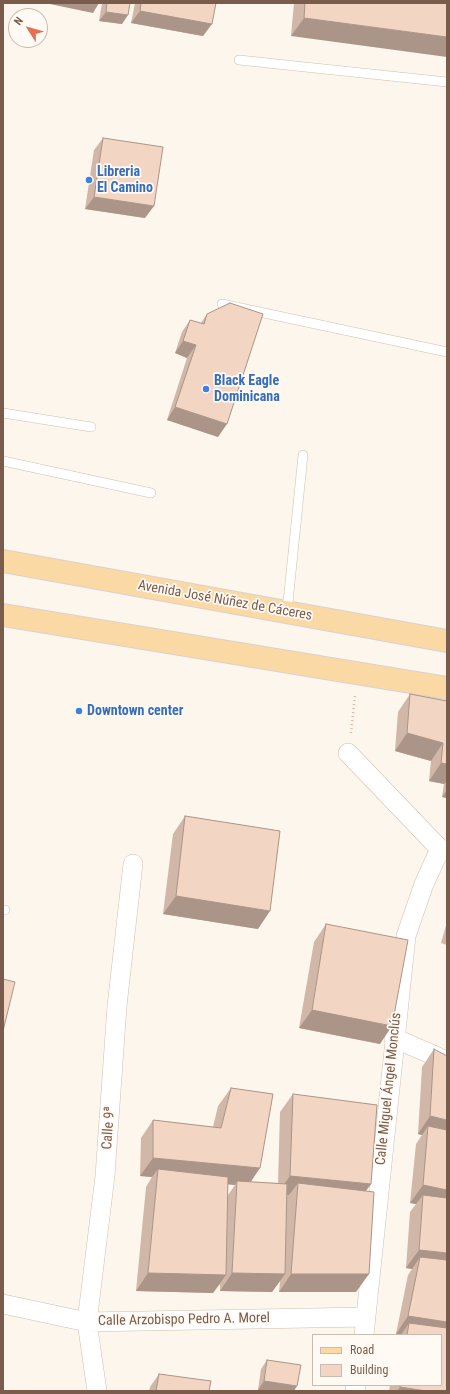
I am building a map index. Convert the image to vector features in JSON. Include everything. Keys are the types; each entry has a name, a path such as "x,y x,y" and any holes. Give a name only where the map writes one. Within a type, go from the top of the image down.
{"main road":[{"name":"Avenida José Núñez de Cáceres","path":"3,561 447,641"},
{"path":"3,615 447,688"}],"street":[{"path":"348,753 443,850"},
{"name":"Calle Miguel Ángel Monclús","path":"365,1326 394,1038 406,936 424,884 443,850"},
{"name":"Calle 9ª","path":"97,1391 87,1322 105,1176 117,1006 133,864"},
{"path":"394,1038 447,1061"},
{"name":"Calle Arzobispo Pedro A. Morel","path":"3,1304 87,1322 365,1326"}],"lane":[{"path":"239,60 447,82"},
{"path":"222,304 447,352"},
{"path":"3,413 91,427"},
{"path":"286,612 303,455"},
{"path":"3,461 151,493"}],"path":[{"path":"348,753 357,673"}],"building":[{"path":"107,3 130,3 128,15 106,12"},
{"path":"141,3 216,3 212,24 140,11"},
{"path":"305,3 447,3 447,37 304,18"},
{"path":"103,138 163,147 154,206 94,197"},
{"name":"Black Eagle Dominicana","path":"230,303 263,314 227,424 175,407 196,345 183,341 190,320 204,324 207,314"},
{"path":"410,694 447,701 447,764 441,763 443,743 407,733"},
{"path":"185,816 280,831 270,911 176,896"},
{"path":"326,924 408,940 392,1026 312,1010"},
{"path":"3,979 15,982 3,1031"},
{"path":"434,1049 447,1056 447,1120 430,1116"},
{"path":"231,1088 273,1094 260,1168 153,1158 153,1120 221,1128"},
{"path":"293,1094 377,1105 371,1184 290,1176"},
{"path":"428,1126 447,1130 447,1190 423,1185"},
{"path":"158,1169 228,1177 226,1275 148,1273"},
{"path":"237,1181 287,1184 285,1274 232,1273"},
{"path":"298,1183 374,1192 369,1274 291,1274"},
{"path":"423,1195 447,1198 447,1253 419,1250"},
{"path":"420,1257 447,1260 447,1322 408,1316"},
{"path":"409,1323 447,1328 447,1391 426,1391 400,1387 442,1386 442,1334 407,1334"},
{"path":"267,1360 301,1365 297,1386 264,1381"},
{"path":"159,1374 211,1381 209,1391 156,1391"}],"place":[{"name":"Libreria El Camino","path":"89,180"},
{"name":"Black Eagle Dominicana","path":"206,389"},
{"name":"Downtown center","path":"79,711"}]}
